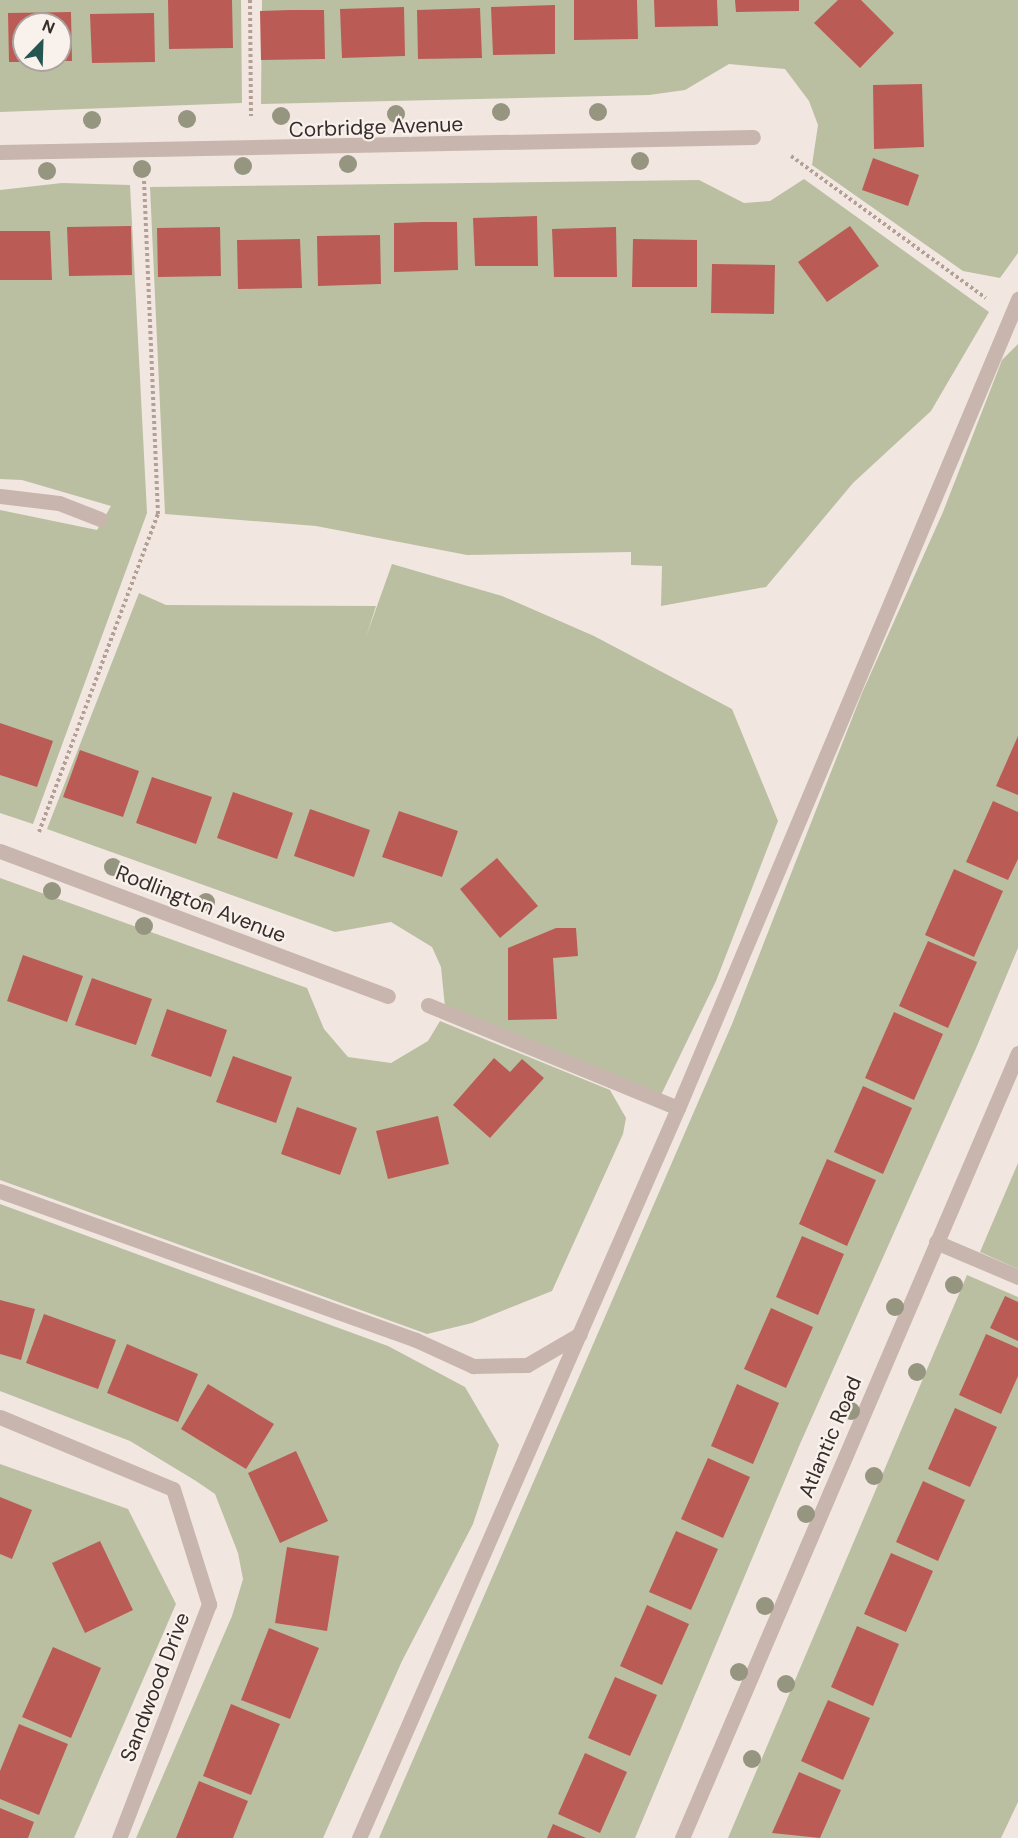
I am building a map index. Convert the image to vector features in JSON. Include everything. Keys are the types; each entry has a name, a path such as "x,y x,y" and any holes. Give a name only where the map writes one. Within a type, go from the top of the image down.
{"street":[{"name":"Corbridge Avenue","path":"0,152 251,151 753,137"},
{"path":"359,1838 678,1108 1018,299"},
{"path":"0,495 59,503 100,519"},
{"name":"Rodlington Avenue","path":"0,851 388,996"},
{"path":"428,1005 678,1108"},
{"name":"Atlantic Road","path":"682,1838 1018,1053"},
{"path":"0,1191 416,1340 473,1366 527,1365 580,1334"},
{"path":"936,1242 1018,1277"},
{"name":"Sandwood Drive","path":"0,1417 173,1489 209,1604 119,1838"}],"path":[{"path":"250,0 251,151"},
{"path":"791,156 1010,316"}],"green space":[{"path":"0,0 241,0 242,103 0,112"},
{"path":"262,0 1018,0 1018,253 1000,278 963,271 812,165 818,125 809,101 785,69 729,64 685,90 649,95 261,104"},
{"path":"804,179 989,312 931,411 853,483 766,587 661,606 662,566 631,565 631,552 467,555 316,526 165,514 150,187 699,180 744,203 770,201"},
{"path":"62,183 130,185 147,513 33,824 0,813 0,510 97,530 111,506 22,480 0,479 0,190"},
{"path":"1018,344 1018,948 977,1046 800,1444 635,1838 379,1838 732,1024 862,693 943,512 1002,360"},
{"path":"392,564 502,596 594,636 732,709 778,821 716,981 661,1095 445,1007 441,967 432,947 391,922 335,932 47,829 139,593 166,605 376,606 366,637"},
{"path":"0,878 307,988 324,1029 348,1057 391,1063 428,1041 440,1021 610,1090 626,1118 623,1134 552,1291 472,1323 427,1334 0,1180"},
{"path":"1018,1163 1018,1269 980,1252"},
{"path":"0,1204 388,1346 465,1387 499,1445 473,1524 402,1661 323,1838 136,1838 232,1616 243,1579 238,1553 215,1494 196,1481 130,1441 0,1391"},
{"path":"967,1275 1018,1297 1018,1802 1001,1838 728,1838"},
{"path":"0,1464 128,1509 176,1604 74,1838 0,1838"}],"building":[{"path":"168,0 232,0 233,48 169,49"},
{"path":"574,0 637,0 638,39 574,40"},
{"path":"654,0 717,0 718,26 655,27"},
{"path":"735,0 799,0 799,11 736,12"},
{"path":"838,0 861,0 894,33 860,68 814,23"},
{"path":"555,5 555,54 493,55 491,7"},
{"path":"404,7 405,56 342,58 340,9"},
{"path":"480,8 482,58 418,59 417,10"},
{"path":"324,10 325,59 261,60 260,11"},
{"path":"8,13 12,13 12,62 9,62"},
{"path":"154,13 155,62 92,63 90,14"},
{"path":"922,84 924,147 874,149 873,85"},
{"path":"873,158 919,175 908,206 862,190"},
{"path":"537,216 538,266 475,266 473,218"},
{"path":"457,222 458,270 394,272 394,223"},
{"path":"131,226 132,275 69,276 67,227"},
{"path":"850,226 879,266 827,302 798,262"},
{"path":"220,227 221,276 158,277 157,228"},
{"path":"616,227 617,277 554,277 552,229"},
{"path":"0,231 50,231 52,280 0,280"},
{"path":"380,235 381,284 318,286 317,236"},
{"path":"300,239 302,288 238,289 237,240"},
{"path":"633,239 697,240 697,287 632,287"},
{"path":"712,264 775,265 774,314 711,313"},
{"path":"0,723 53,741 37,787 0,775"},
{"path":"1018,736 1018,795 996,786"},
{"path":"80,750 139,771 123,817 63,797"},
{"path":"152,777 212,797 196,844 136,823"},
{"path":"233,792 293,813 277,859 217,838"},
{"path":"993,801 1018,812 1018,859 1008,880 966,862"},
{"path":"310,809 370,830 354,877 294,856"},
{"path":"399,811 458,831 442,877 382,857"},
{"path":"497,858 538,906 500,938 460,889"},
{"path":"954,869 1003,891 974,957 925,935"},
{"path":"556,928 576,928 578,956 553,958 557,1019 508,1020 508,948"},
{"path":"928,941 977,962 948,1028 899,1006"},
{"path":"23,955 83,976 67,1022 7,1001"},
{"path":"92,978 152,999 136,1045 75,1025"},
{"path":"167,1009 227,1030 211,1077 151,1056"},
{"path":"894,1012 943,1034 914,1100 865,1078"},
{"path":"233,1056 292,1077 276,1123 216,1102"},
{"path":"494,1058 510,1072 522,1059 544,1078 490,1138 453,1105"},
{"path":"863,1086 912,1108 883,1174 834,1152"},
{"path":"297,1107 357,1128 340,1175 281,1154"},
{"path":"438,1116 449,1164 388,1179 376,1131"},
{"path":"827,1159 876,1180 847,1246 799,1224"},
{"path":"802,1236 844,1254 818,1315 776,1297"},
{"path":"1005,1296 1018,1302 1018,1341 990,1328"},
{"path":"0,1300 35,1309 21,1360 0,1354"},
{"path":"771,1308 813,1327 786,1388 744,1369"},
{"path":"44,1314 116,1340 98,1389 26,1363"},
{"path":"986,1334 1018,1348 1018,1376 1001,1414 959,1395"},
{"path":"127,1344 198,1374 178,1422 107,1393"},
{"path":"208,1384 274,1424 246,1469 181,1429"},
{"path":"737,1384 779,1403 753,1464 711,1446"},
{"path":"955,1408 997,1427 970,1487 928,1469"},
{"path":"296,1451 328,1521 280,1543 248,1473"},
{"path":"708,1458 750,1477 723,1538 681,1519"},
{"path":"923,1481 965,1500 938,1561 896,1542"},
{"path":"0,1497 32,1510 12,1559 0,1554"},
{"path":"676,1531 718,1549 691,1610 649,1592"},
{"path":"100,1541 133,1610 85,1633 52,1563"},
{"path":"287,1547 339,1556 327,1631 275,1623"},
{"path":"891,1553 933,1571 906,1632 864,1614"},
{"path":"647,1605 689,1624 662,1685 620,1666"},
{"path":"857,1626 899,1644 873,1706 831,1687"},
{"path":"269,1628 319,1648 290,1719 241,1700"},
{"path":"53,1647 101,1668 71,1738 22,1717"},
{"path":"615,1677 657,1695 630,1756 588,1738"},
{"path":"828,1700 870,1718 843,1780 801,1761"},
{"path":"231,1704 280,1724 251,1795 203,1776"},
{"path":"19,1724 68,1744 39,1815 0,1799 0,1771"},
{"path":"585,1753 627,1772 600,1833 558,1814"},
{"path":"799,1772 841,1790 820,1838 772,1833"},
{"path":"199,1781 248,1801 233,1838 176,1838"},
{"path":"0,1808 34,1822 28,1838 0,1838"},
{"path":"553,1824 586,1838 547,1838"}]}
